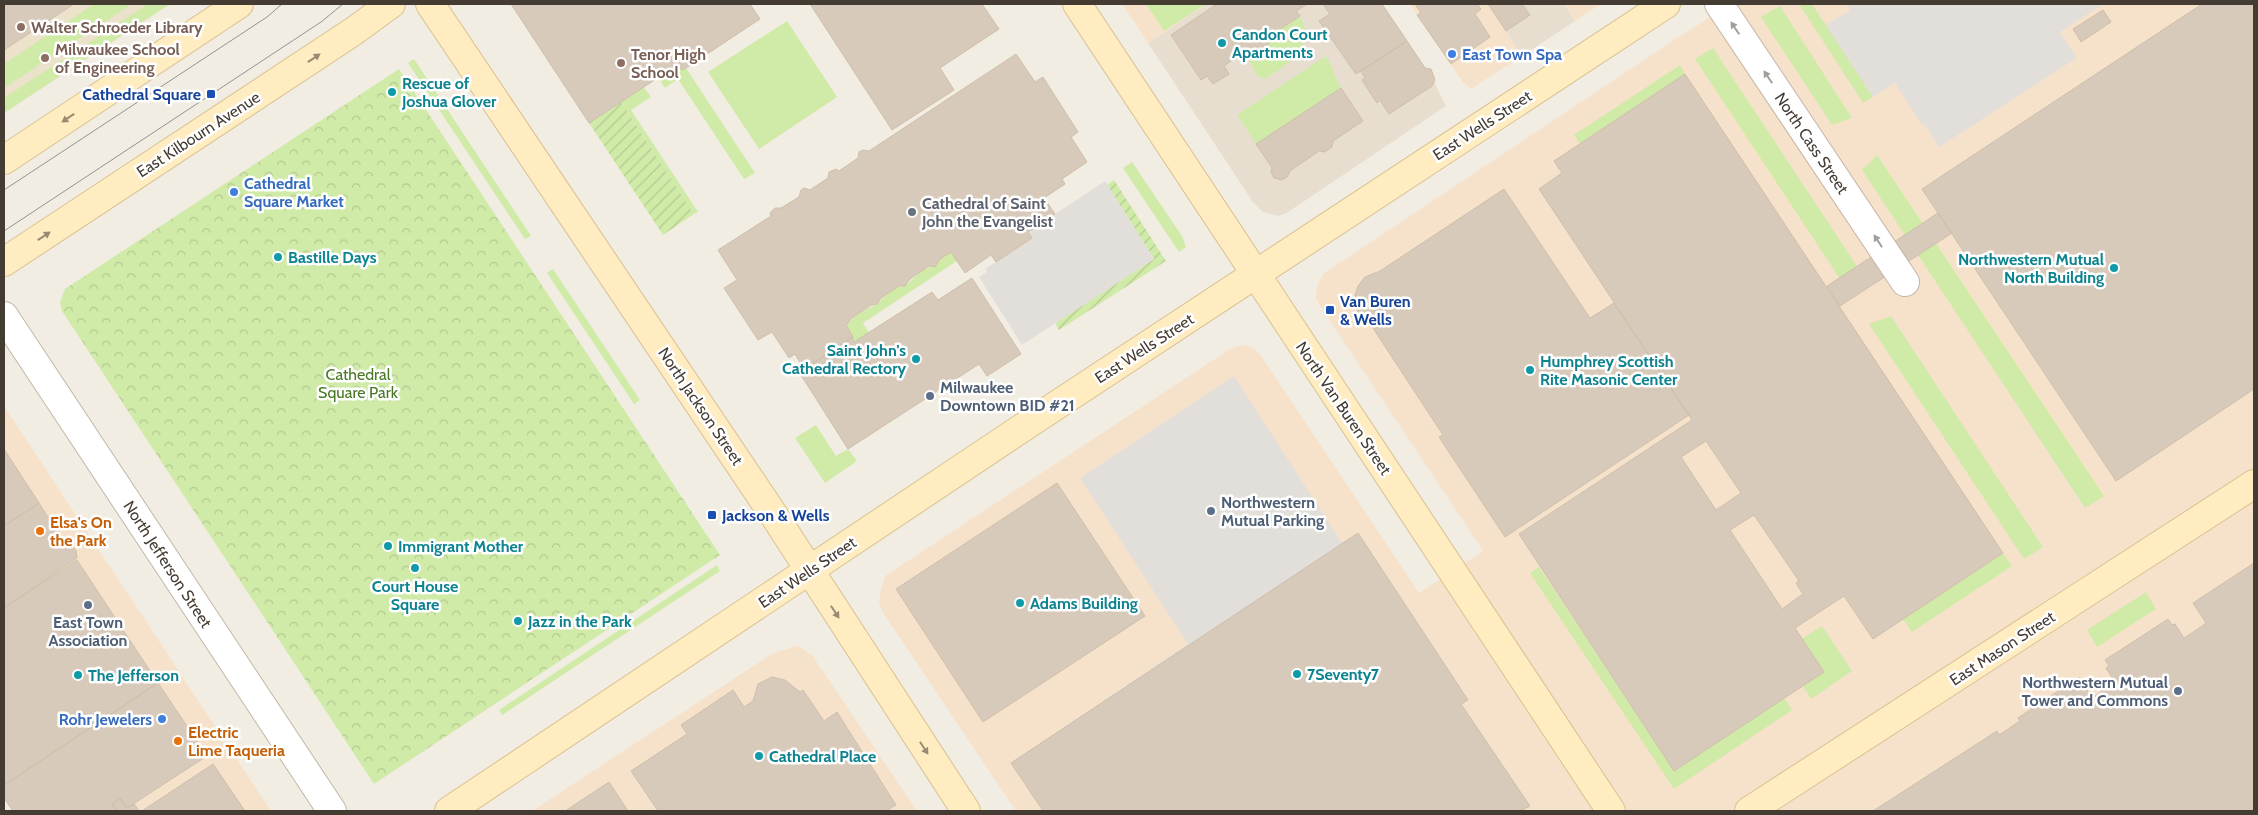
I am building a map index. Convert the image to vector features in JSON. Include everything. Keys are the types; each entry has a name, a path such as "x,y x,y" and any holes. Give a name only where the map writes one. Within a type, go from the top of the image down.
{"main road":[{"path":"4,160 239,4"},
{"name":"East Kilbourn Avenue","path":"4,262 354,32 391,4"},
{"name":"North Jackson Street","path":"430,4 809,570 966,811"},
{"name":"North Van Buren Street","path":"1077,4 1611,811"},
{"name":"East Wells Street","path":"449,811 809,570 1666,4"},
{"name":"East Mason Street","path":"1749,811 2254,484"}],"street":[{"name":"North Cass Street","path":"1719,4 1905,282"},
{"name":"North Jefferson Street","path":"4,316 332,811"}],"shaded area":[{"name":"Milwaukee School of Engineering","path":"4,4 170,4 4,113"},
{"path":"1122,4 1206,4 1148,43"},
{"path":"1206,4 1382,4 1425,68 1431,69 1434,82 1446,106 1285,214 1278,216 1263,212 1253,202 1148,43"},
{"path":"1410,4 1488,4 1522,56 1471,89 1462,81"},
{"path":"1488,4 1564,4 1575,21 1522,56"},
{"path":"1564,4 1601,4 1575,21"},
{"path":"1731,4 2254,4 2254,811 1016,811 882,611 879,602 885,576 1230,349 1243,345 1254,348 1259,353 1419,593 1483,551 1321,307 1316,299 1317,286 1323,274"},
{"path":"1846,4 2103,4 2060,32 2077,58 1939,147 1925,125 1922,125 1895,83 1873,97 1826,25 1850,10"},
{"path":"1105,181 1154,259 1022,345 979,277 987,272 985,269 1032,238 1028,232"},
{"name":"7Seventy7","path":"1234,376 1342,543 1358,533 1468,700 1289,811 1043,811 1011,763 1188,644 1080,478"},
{"path":"4,406 271,811 13,811 4,798"},
{"name":"Cathedral Place","path":"798,646 812,655 917,811 532,811 773,653"}],"green space":[{"path":"94,4 132,4 4,88 4,64"},
{"path":"148,4 170,4 4,113 4,98"},
{"path":"1146,4 1206,4 1164,31"},
{"path":"1799,4 1812,4 1873,97 1863,103"},
{"path":"1780,6 1852,118 1832,125 1761,17"},
{"path":"1300,16 1305,28 1305,38 1303,47 1298,54 1265,79 1257,76 1245,51 1249,49 1255,57 1270,47 1265,39"},
{"path":"787,21 837,97 759,149 708,72"},
{"path":"1713,48 1866,280 1852,297 1695,59"},
{"path":"1326,56 1341,88 1256,144 1237,115"},
{"path":"414,59 531,236 525,239 408,63"},
{"path":"678,64 686,68 755,173 744,179 678,79 665,88 658,78"},
{"path":"1680,65 1685,74 1580,144 1574,135"},
{"name":"Cathedral Square Park","path":"399,69 720,555 374,784 62,311 60,302 65,289"},
{"path":"644,87 651,97 631,110 698,212 694,214 621,102"},
{"path":"621,102 694,214 663,235 589,123"},
{"path":"1877,155 2104,496 2085,508 1862,170"},
{"path":"1132,162 1182,236 1186,247 1179,252 1123,168"},
{"path":"1114,180 1166,261 1059,330 1055,323 1154,259 1107,185"},
{"path":"951,252 957,261 863,323 869,333 854,342 846,325 850,321 877,304 893,290 905,286 922,271 935,267 940,259"},
{"path":"553,269 640,400 634,404 547,273"},
{"path":"1891,316 2043,547 2024,559 1869,324"},
{"path":"816,425 836,456 848,449 857,461 825,483 795,438"},
{"path":"2003,553 2012,566 1912,632 1903,619"},
{"path":"717,565 720,571 502,715 499,710"},
{"path":"1539,567 1674,771 1784,698 1792,710 1674,789 1530,573"},
{"path":"2146,592 2156,609 2097,647 2087,630"},
{"path":"1822,626 1852,671 1811,699 1803,686 1802,639"}],"building":[{"name":"Walter Schroeder Library","path":"4,4 74,4 4,50"},
{"name":"Tenor High School","path":"511,4 750,4 760,19 686,68 682,70 678,64 589,123"},
{"path":"810,4 982,4 999,29 940,68 954,90 892,130"},
{"name":"Candon Court Apartments","path":"1217,4 1307,4 1296,11 1300,16 1265,39 1270,47 1254,57 1249,49 1245,51 1224,66 1229,74 1213,84 1207,76 1201,80 1171,35"},
{"name":"Candon Court Apartments","path":"1323,4 1382,4 1407,41 1356,74 1319,21 1330,14"},
{"path":"1415,4 1477,4 1481,9 1475,14 1490,37 1451,64 1417,15 1421,13"},
{"path":"1488,4 1522,4 1530,15 1506,31"},
{"name":"Northwestern Mutual North Building","path":"2202,4 2254,4 2254,389 2116,481 1922,189"},
{"path":"2103,10 2111,22 2081,42 2073,29"},
{"path":"1407,41 1425,68 1431,69 1435,80 1432,86 1389,114 1380,100 1377,103 1375,100 1362,80 1365,78 1361,71"},
{"name":"Cathedral of Saint John the Evangelist","path":"1016,54 1035,82 1043,77 1078,132 1071,137 1087,162 1062,179 1065,184 1044,198 1055,214 1028,232 1032,238 996,262 991,255 965,273 951,252 940,259 935,267 929,266 910,279 905,286 899,286 881,298 877,304 871,305 852,318 846,325 853,337 804,369 795,354 789,358 772,332 758,340 724,288 737,280 718,250 771,216 770,213 775,208 781,208 799,197 801,190 804,188 810,190 828,178 829,172 836,169 839,171 858,158 859,152 863,150 869,151"},
{"path":"1685,74 2003,553 1873,639 1844,596 1795,628 1824,672 1674,771 1519,534 1692,420 1539,189 1562,173 1554,161","holes":["1706,441 1741,493 1716,510 1681,457","1754,515 1799,581 1796,583 1803,594 1782,609 1730,530"]},
{"path":"1341,88 1363,121 1333,141 1332,147 1325,152 1319,151 1290,171 1287,177 1282,180 1274,178 1271,172 1272,168 1256,144"},
{"name":"Humphrey Scottish Rite Masonic Center","path":"1504,189 1590,318 1614,303 1689,415 1505,537 1439,437 1443,435 1371,325 1359,315 1355,305 1355,295 1358,286 1365,277 1380,271"},
{"path":"1938,213 1952,233 1840,306 1827,286"},
{"name":"Saint John's Cathedral Rectory","path":"972,278 1021,354 987,376 979,364 848,449 799,372 852,337 854,342 932,292 938,300"},
{"path":"4,449 39,503 4,526"},
{"name":"Adams Building","path":"1057,483 1145,616 983,722 896,589"},
{"path":"39,503 47,516 53,517 56,520 60,526 59,533 65,542 72,544 77,558 4,608 4,526"},
{"name":"7Seventy7","path":"1358,533 1468,700 1461,704 1530,806 1520,811 1043,811 1011,763"},
{"name":"The Jefferson","path":"77,560 158,683 4,785 4,608"},
{"name":"Northwestern Mutual Tower and Commons","path":"2254,563 2254,811 1873,811 1997,731 1999,735 2020,721 2018,718 2079,677 2092,698 2115,682 2106,668 2109,666 2105,660 2168,619 2172,625 2175,624 2184,638 2201,627 2206,623 2193,603"},
{"name":"Cathedral Place","path":"772,677 785,680 800,692 803,690 824,721 837,712 896,805 886,811 658,811 631,771 687,734 681,725 733,690 744,707 753,701 758,684"},
{"path":"158,683 207,756 127,808 120,798 112,804 117,811 13,811 4,798 4,785"},
{"path":"213,764 245,811 142,811"},
{"path":"609,782 628,811 565,811 597,790"},
{"path":"120,798 127,808 134,804 139,811 117,811 112,804"}],"tram line":[{"path":"4,190 267,17 282,4"},
{"path":"4,231 321,22 343,4"}],"place":[{"name":"Walter Schroeder Library","path":"21,27"},
{"name":"Candon Court Apartments","path":"1222,43"},
{"name":"East Town Spa","path":"1452,54"},
{"name":"Milwaukee School of Engineering","path":"45,58"},
{"name":"Tenor High School","path":"621,63"},
{"name":"Rescue of Joshua Glover","path":"392,92"},
{"name":"Cathedral Square","path":"211,94"},
{"name":"Cathedral Square Market","path":"234,192"},
{"name":"Cathedral of Saint John the Evangelist","path":"912,212"},
{"name":"Bastille Days","path":"278,257"},
{"name":"Northwestern Mutual North Building","path":"2114,268"},
{"name":"Van Buren & Wells","path":"1330,310"},
{"name":"Saint John's Cathedral Rectory","path":"916,359"},
{"name":"Humphrey Scottish Rite Masonic Center","path":"1530,370"},
{"name":"Milwaukee Downtown BID #21","path":"930,396"},
{"name":"Northwestern Mutual Parking","path":"1211,511"},
{"name":"Jackson & Wells","path":"712,515"},
{"name":"Elsa's On the Park","path":"40,531"},
{"name":"Immigrant Mother","path":"388,546"},
{"name":"Court House Square","path":"415,568"},
{"name":"Adams Building","path":"1020,603"},
{"name":"East Town Association","path":"88,605"},
{"name":"Jazz in the Park","path":"518,621"},
{"name":"7Seventy7","path":"1297,674"},
{"name":"The Jefferson","path":"78,675"},
{"name":"Northwestern Mutual Tower and Commons","path":"2178,691"},
{"name":"Rohr Jewelers","path":"162,719"},
{"name":"Electric Lime Taqueria","path":"178,741"},
{"name":"Cathedral Place","path":"759,756"}]}
